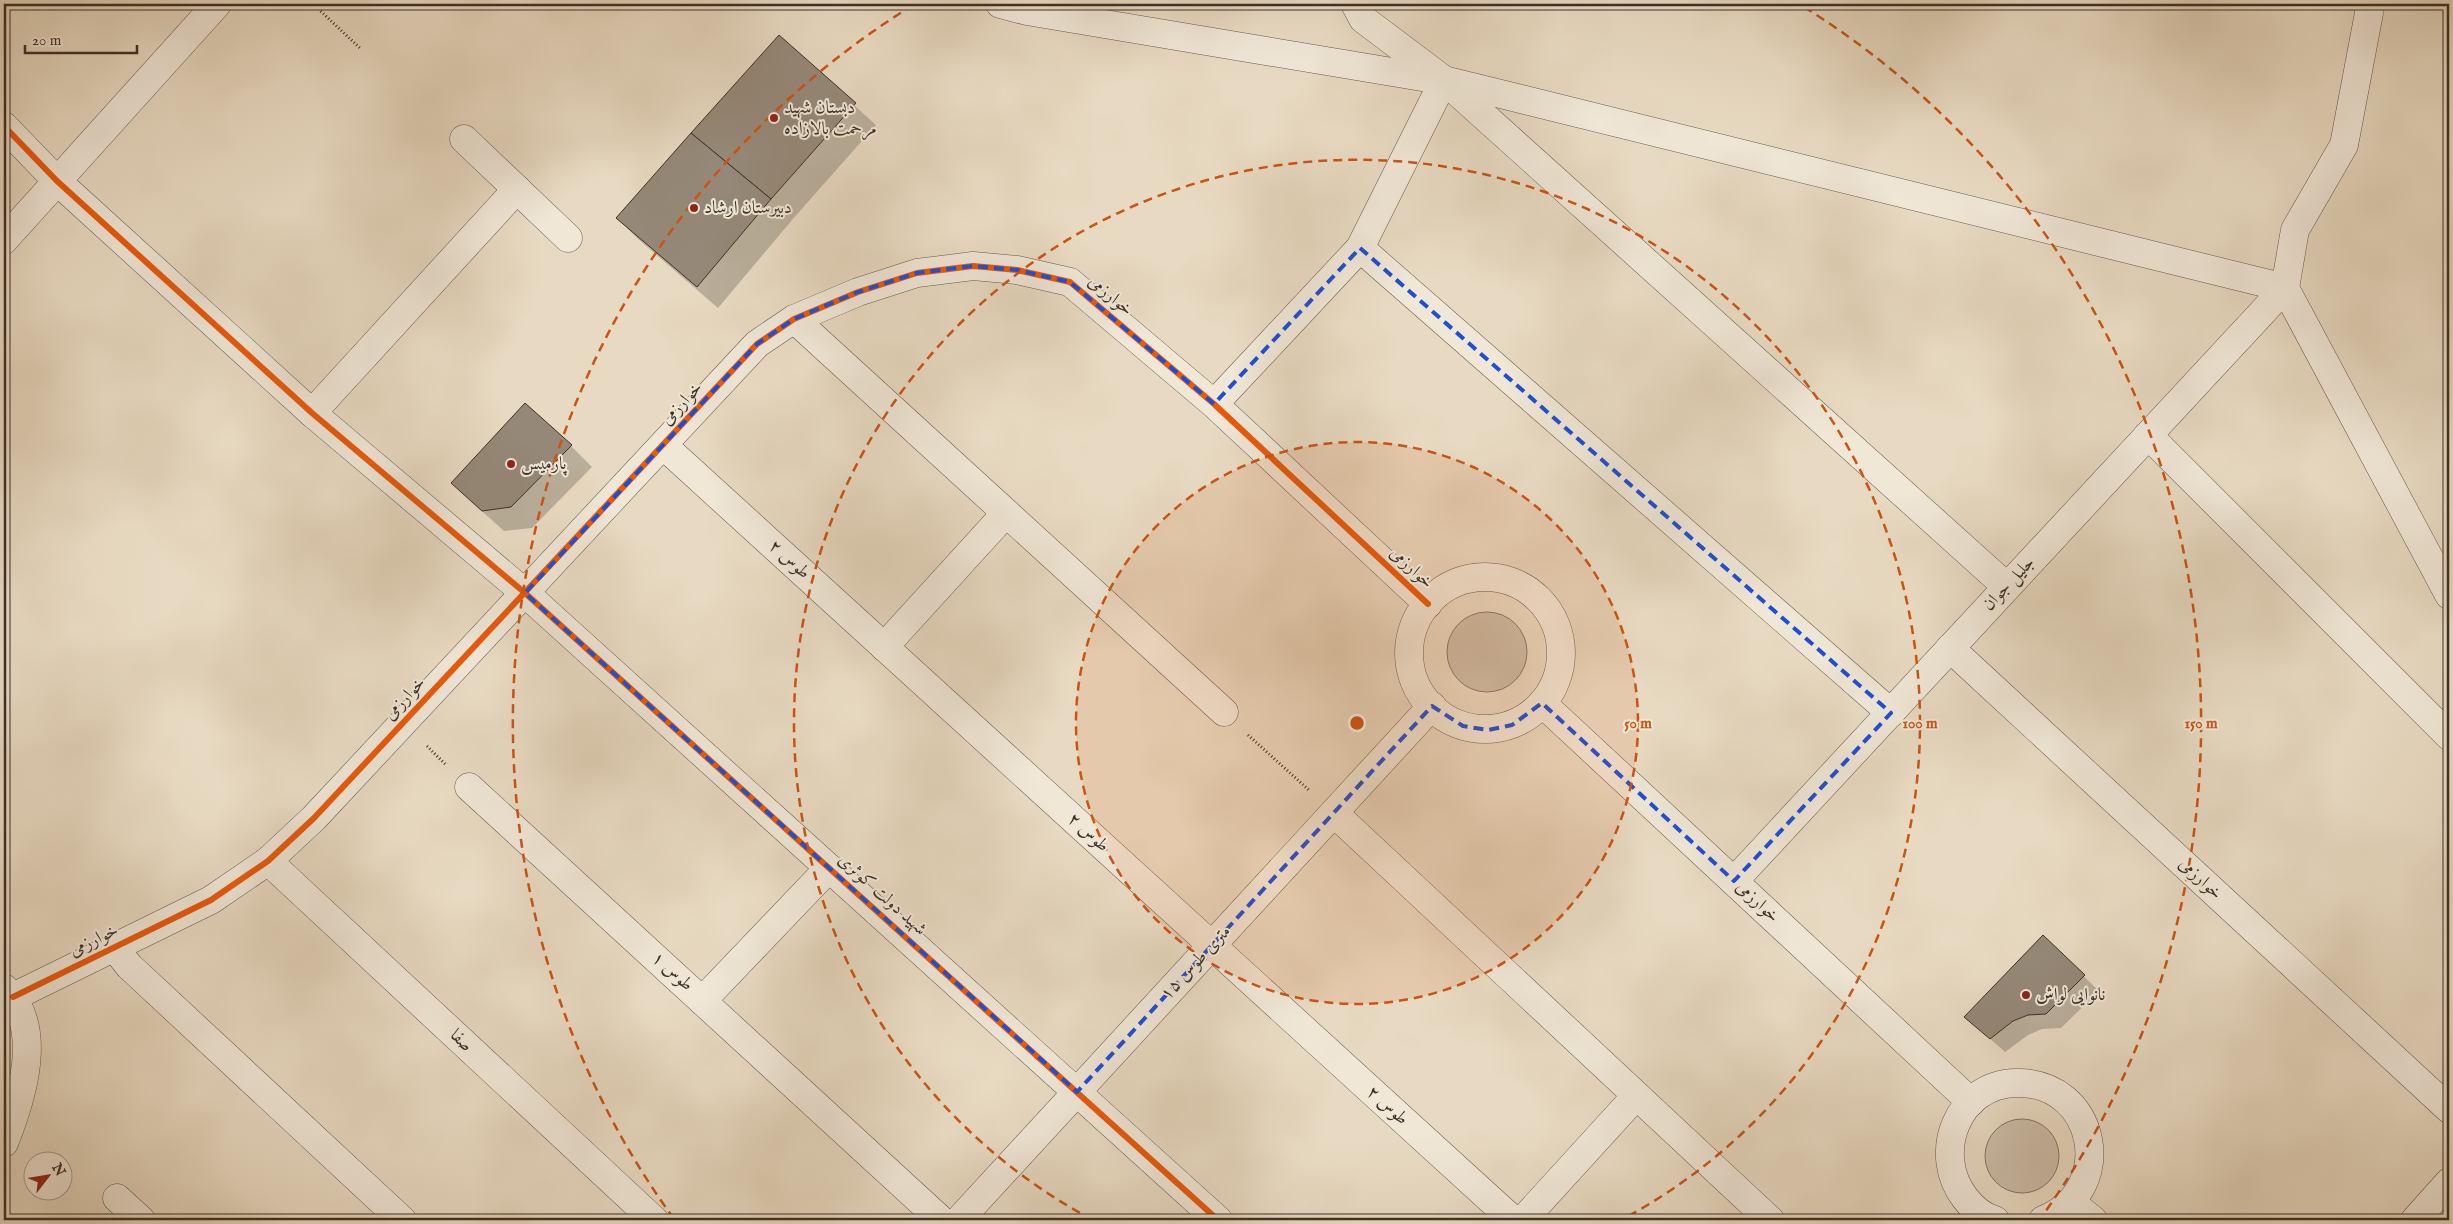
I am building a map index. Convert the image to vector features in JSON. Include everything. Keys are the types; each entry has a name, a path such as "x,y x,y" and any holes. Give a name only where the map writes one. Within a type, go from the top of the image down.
{"street":[{"path":"4,240 217,4"},
{"path":"1000,4 1444,80 2285,288"},
{"path":"1355,4 1363,19 1444,80 2007,587"},
{"path":"2368,4 2369,13 2344,145 2295,230 2285,288 2449,595"},
{"path":"1214,404 1360,248 1444,80"},
{"name":"شهید دولت کوثری","path":"4,126 57,181 312,414 525,593 1218,1220"},
{"path":"464,139 568,238"},
{"path":"312,414 516,189"},
{"path":"1360,248 1891,712"},
{"name":"خوارزمی","path":"4,1143 17,1111 25,1075 26,1036 22,1014 9,993 115,948 211,900 268,861 314,818 664,446 756,344 794,319 858,292 917,272 974,266 1017,270 1070,282 1214,404 1428,604"},
{"name":"جلیل جوان","path":"1734,881 2285,288"},
{"path":"794,319 1224,712"},
{"path":"2148,435 2449,736"},
{"name":"طوس ۲","path":"664,446 1512,1220"},
{"path":"884,647 1006,513"},
{"path":"1471,578 1496,578 1520,585 1541,600 1555,621 1561,646 1560,671 1550,694 1542,703 1534,713 1512,725 1488,730 1463,726 1441,715 1423,698 1412,675 1409,650 1414,625 1428,604 1447,588 1471,578"},
{"name":"خوارزمی","path":"1950,648 2449,1109"},
{"name":"خوارزمی","path":"1542,703 1971,1102"},
{"name":"۱۵ متری طوس","path":"960,1220 1432,706"},
{"name":"طوس ۱","path":"469,787 941,1220"},
{"path":"1334,813 1770,1220"},
{"name":"صفا","path":"268,861 654,1220"},
{"path":"703,1000 829,868"},
{"path":"115,948 129,966 402,1220"},
{"path":"1995,1220 1964,1213 1949,1166 1949,1143 1956,1121 1971,1102 1991,1088 2015,1083 2039,1085 2061,1096 2078,1113 2088,1134 2091,1157 2086,1179 2072,1203 2057,1215 2044,1220"},
{"path":"1524,1220 1636,1096"},
{"path":"2415,1220 2449,1182"},
{"path":"117,1198 141,1220"},
{"path":"2072,1203 2094,1220"}],"path":[{"path":"313,4 361,49"},
{"path":"1224,712 1334,813"},
{"path":"403,723 469,787"}],"highlighted area":[{"path":"1360,248 1891,713 1734,881 1542,703 1512,725 1488,730 1463,726 1432,706 1077,1092 525,593 757,344 794,319 858,292 917,273 973,266 1017,270 1070,282 1214,404"}],"shaded area":[{"path":"1487,612 1502,615 1515,624 1524,637 1527,652 1524,667 1515,680 1502,689 1487,692 1472,689 1459,680 1450,667 1447,652 1450,637 1459,624 1472,615"},
{"path":"2015,1119 2029,1119 2043,1125 2053,1135 2059,1149 2059,1163 2053,1177 2043,1187 2029,1193 2015,1193 2001,1187 1991,1177 1985,1163 1985,1149 1991,1135 2001,1125"}],"building":[{"name":"دبستان شهید مرحمت بالازاده","path":"779,35 856,103 771,199 691,133"},
{"name":"دبیرستان ارشاد","path":"691,133 771,199 697,287 616,218"},
{"name":"پارمیس","path":"525,403 572,445 511,507 482,511 451,483"},
{"name":"نانوایی لواش","path":"2043,935 2085,975 2046,1014 2028,1015 2013,1021 1990,1039 1964,1017"}],"cycle path":[{"path":"4,126 57,181 312,413 525,593 1218,1220"},
{"path":"13,997 211,900 268,861 314,818 757,344 794,319 858,292 917,273 973,266 1017,270 1070,282 1214,404 1428,604"}],"place":[{"name":"دبستان شهید مرحمت بالازاده","path":"774,118"},
{"name":"دبیرستان ارشاد","path":"694,208"},
{"name":"پارمیس","path":"511,464"},
{"name":"نانوایی لواش","path":"2026,995"}]}
